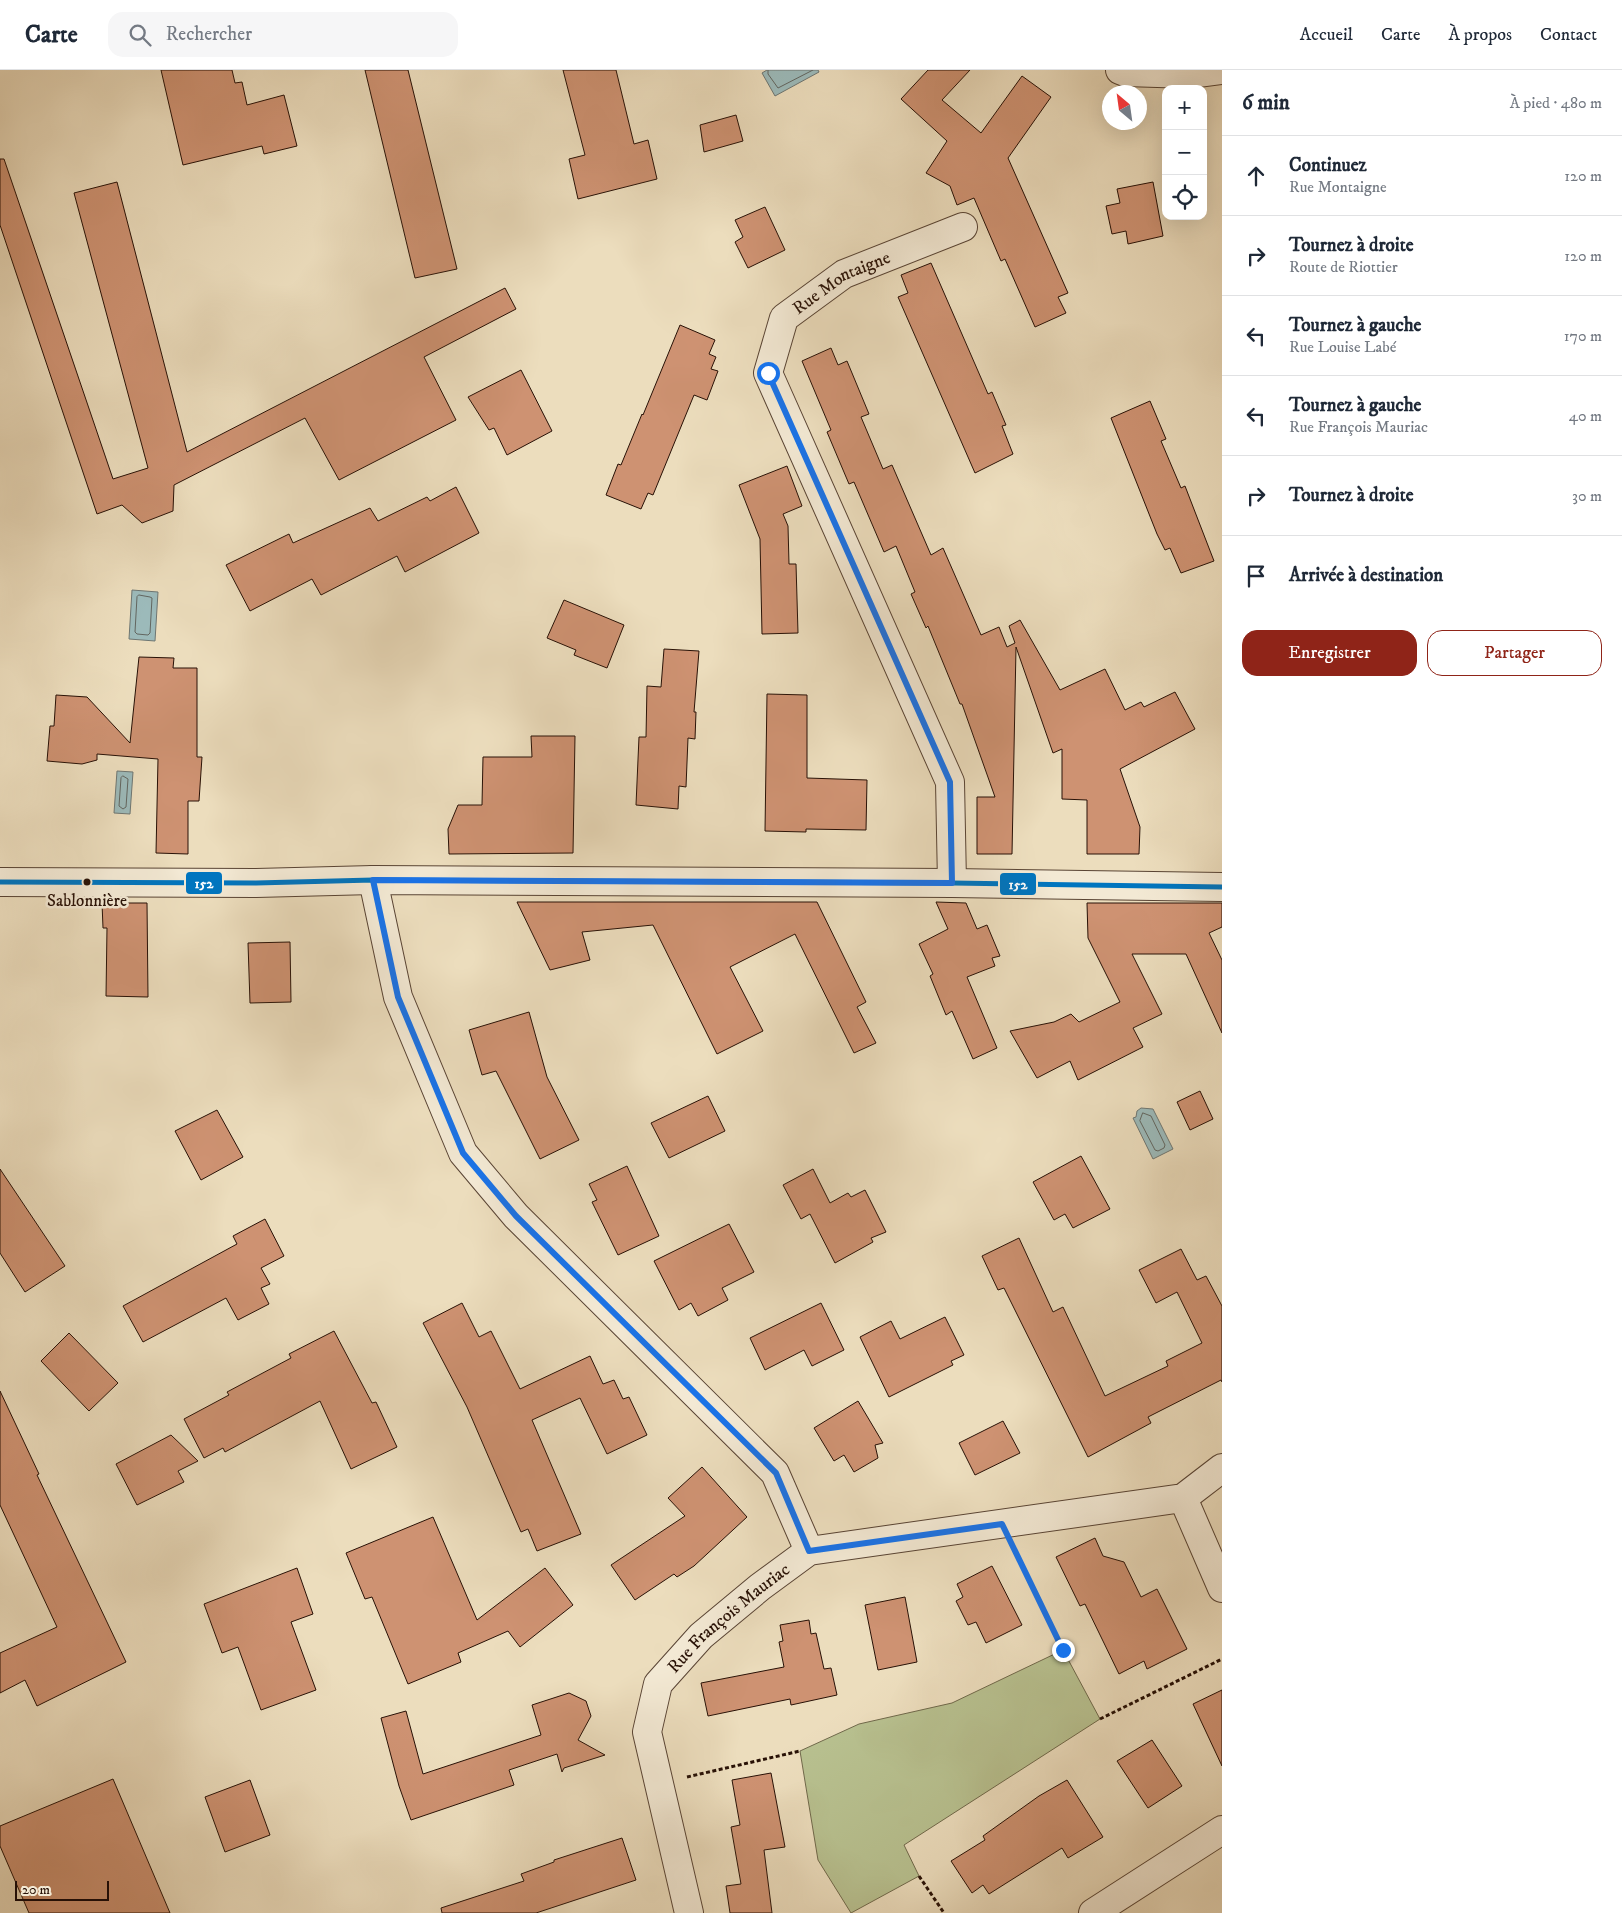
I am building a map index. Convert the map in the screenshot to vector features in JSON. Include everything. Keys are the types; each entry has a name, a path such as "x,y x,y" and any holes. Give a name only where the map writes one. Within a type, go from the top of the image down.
{"street":[{"path":"1120,70 1125,72 1190,74 1222,70"},
{"name":"Rue Montaigne","path":"952,883 950,782 768,373 784,318 844,274 963,227"},
{"path":"373,880 398,997 463,1153 516,1216 776,1473 809,1551"},
{"path":"0,882 256,883 373,880 952,883 1222,887"},
{"path":"1222,1468 1184,1498 1222,1588"},
{"name":"Rue François Mauriac","path":"689,1913 647,1732 658,1684 701,1636 760,1587 809,1551 1184,1498"},
{"path":"1093,1913 1222,1830"}],"path":[{"path":"1002,1524 1063,1650"},
{"path":"1100,1719 1222,1659"},
{"path":"660,1784 800,1751"},
{"path":"919,1876 944,1913"}],"green space":[{"path":"1063,1650 1100,1719 904,1845 919,1876 851,1913 818,1860 800,1751 859,1724 952,1703"}],"water":[{"path":"767,70 818,70 819,72 775,96 762,73"},
{"path":"132,590 158,592 155,641 129,639"},
{"path":"117,771 133,772 130,814 114,813"},
{"path":"1141,1108 1153,1109 1173,1149 1153,1159 1133,1118 1136,1117 1137,1111"}],"building":[{"path":"161,70 232,70 235,83 242,82 247,105 284,95 297,146 264,154 262,146 183,165"},
{"path":"365,70 408,70 457,269 415,278"},
{"path":"563,70 616,70 634,144 648,140 657,179 578,199 569,159 585,155"},
{"path":"928,70 970,70 942,100 981,133 1022,76 1051,97 1008,158 1068,293 1058,297 1066,313 1035,327 1005,259 1001,261 974,198 957,205 950,186 926,173 947,141 901,99"},
{"path":"736,115 743,141 704,152 700,125"},
{"path":"0,159 4,159 113,479 148,468 74,193 117,182 187,452 505,288 516,309 424,357 456,420 339,480 305,418 174,485 173,511 142,523 122,505 97,514 0,225"},
{"path":"1153,182 1163,236 1128,244 1126,231 1112,234 1106,206 1120,203 1117,189"},
{"path":"765,207 785,250 748,268 735,242 743,237 735,220"},
{"path":"931,263 988,394 992,392 1006,425 1002,426 1013,454 975,473 898,297 908,293 901,275"},
{"path":"680,325 715,340 709,354 716,357 711,369 718,371 707,400 694,395 653,495 648,493 641,509 606,495 618,464 621,465 643,415"},
{"path":"831,348 838,365 847,361 869,414 861,417 883,469 892,465 931,555 943,548 981,635 999,627 1007,647 1015,643 1009,626 1020,620 1060,690 1105,669 1125,710 1141,702 1144,707 1175,692 1195,729 1120,769 1140,827 1139,854 1087,854 1087,800 1062,799 1062,749 1053,753 1016,647 1012,854 977,854 977,797 995,797 962,704 960,704 928,626 926,628 911,594 915,592 896,546 884,552 854,482 849,484 827,432 831,430 802,361"},
{"path":"521,370 552,431 507,455 494,428 489,430 468,397"},
{"path":"1150,401 1166,439 1161,441 1181,488 1185,486 1214,561 1181,573 1170,548 1165,550 1157,534 1111,418"},
{"path":"787,466 802,506 783,514 788,526 789,564 796,564 798,633 762,634 760,539 739,485"},
{"path":"456,487 479,533 405,572 397,556 321,595 312,579 250,611 226,565 289,534 293,543 370,508 378,521 427,497 430,501"},
{"path":"564,600 624,625 607,668 574,655 576,650 547,638"},
{"path":"664,649 699,651 694,712 696,712 695,739 688,738 686,787 679,786 678,809 636,805 639,737 646,737 647,686 661,687"},
{"path":"139,657 174,658 173,668 197,668 197,757 202,757 199,801 188,801 188,854 156,853 158,759 97,754 97,760 82,764 47,761 50,726 54,726 56,695 87,697 130,743"},
{"path":"767,694 807,695 807,778 867,780 866,830 806,829 806,832 765,831"},
{"path":"531,736 575,736 573,853 449,854 448,829 458,805 482,805 483,757 532,757"},
{"path":"517,902 817,902 866,1002 857,1007 876,1043 854,1053 795,934 730,967 763,1031 717,1054 653,925 582,932 590,960 550,970"},
{"path":"936,902 966,903 977,929 987,925 1000,956 992,958 995,966 967,977 997,1048 973,1059 952,1011 946,1015 930,976 933,974 919,944 948,929"},
{"path":"102,903 147,903 148,997 106,996 107,928 103,928"},
{"path":"1087,903 1222,903 1222,927 1209,933 1222,960 1222,1033 1186,954 1132,954 1162,1014 1133,1028 1143,1047 1078,1080 1070,1061 1037,1078 1010,1031 1054,1022 1071,1014 1079,1022 1120,1002 1088,938"},
{"path":"290,942 291,1002 250,1003 248,943"},
{"path":"529,1012 547,1077 579,1140 540,1159 496,1071 482,1075 469,1030"},
{"path":"1200,1091 1213,1119 1190,1130 1177,1102"},
{"path":"708,1096 725,1131 669,1158 651,1123"},
{"path":"217,1110 243,1157 201,1180 175,1131"},
{"path":"1081,1156 1110,1209 1073,1228 1065,1214 1054,1220 1033,1182"},
{"path":"627,1166 659,1236 618,1255 592,1202 597,1200 589,1184"},
{"path":"0,1169 65,1266 25,1292 0,1253"},
{"path":"813,1169 830,1203 848,1193 851,1197 865,1190 886,1232 871,1238 873,1242 835,1263 810,1214 801,1219 783,1185"},
{"path":"265,1219 284,1256 261,1268 270,1284 261,1288 269,1304 238,1320 226,1298 143,1342 123,1306 237,1244 233,1236"},
{"path":"729,1224 754,1272 722,1288 728,1300 698,1316 691,1303 679,1310 654,1261"},
{"path":"1019,1238 1053,1312 1063,1307 1105,1396 1168,1366 1166,1361 1202,1343 1177,1292 1156,1303 1139,1270 1181,1249 1197,1280 1206,1276 1222,1306 1222,1382 1221,1380 1148,1417 1151,1423 1088,1457 1004,1288 998,1290 982,1256"},
{"path":"462,1303 479,1337 491,1331 520,1389 590,1356 603,1384 614,1380 623,1399 629,1397 647,1435 607,1454 580,1398 532,1420 581,1534 537,1551 528,1529 521,1532 467,1407 423,1323"},
{"path":"821,1303 844,1350 812,1366 804,1350 765,1370 750,1338"},
{"path":"945,1317 964,1355 951,1361 953,1365 889,1397 860,1337 891,1321 900,1339"},
{"path":"334,1331 372,1403 376,1402 397,1447 351,1469 320,1401 225,1452 223,1448 204,1458 184,1419 229,1395 227,1392 291,1358 289,1354"},
{"path":"69,1333 118,1383 89,1411 41,1361"},
{"path":"0,1391 39,1474 37,1475 126,1662 37,1706 25,1680 0,1693 0,1653 57,1627 0,1505"},
{"path":"858,1401 883,1443 875,1445 878,1458 854,1472 844,1455 834,1461 814,1428"},
{"path":"1003,1421 1020,1453 975,1475 959,1443"},
{"path":"171,1435 198,1461 178,1471 184,1482 137,1505 116,1464"},
{"path":"702,1467 747,1517 694,1566 677,1577 674,1574 635,1600 611,1565 685,1516 668,1498"},
{"path":"433,1517 477,1620 545,1568 573,1605 520,1647 508,1631 458,1653 461,1662 408,1684 372,1597 365,1599 346,1553"},
{"path":"1095,1538 1103,1556 1124,1562 1141,1597 1157,1589 1187,1649 1147,1669 1144,1661 1119,1674 1085,1604 1080,1606 1056,1557"},
{"path":"992,1566 1022,1625 986,1643 976,1622 968,1625 956,1601 963,1597 957,1584"},
{"path":"297,1568 313,1614 291,1622 316,1690 261,1710 238,1647 222,1653 204,1604"},
{"path":"905,1597 917,1662 878,1670 865,1605"},
{"path":"809,1620 811,1634 816,1633 824,1669 831,1668 837,1695 791,1705 790,1699 708,1716 701,1683 784,1667 779,1642 783,1641 780,1625"},
{"path":"1222,1690 1222,1766 1193,1704"},
{"path":"569,1693 586,1701 591,1716 578,1740 605,1755 564,1768 562,1772 557,1754 509,1770 514,1785 411,1820 399,1786 381,1718 406,1711 423,1774 541,1735 532,1705"},
{"path":"1152,1740 1182,1786 1148,1808 1117,1761"},
{"path":"771,1773 785,1847 764,1850 772,1913 730,1913 726,1886 741,1884 731,1827 740,1825 732,1780"},
{"path":"113,1779 170,1913 29,1913 0,1846 0,1826"},
{"path":"250,1780 270,1835 225,1852 205,1797"},
{"path":"1067,1780 1103,1837 1068,1858 1062,1848 989,1894 983,1885 972,1893 951,1861 985,1840 983,1836 1039,1796"},
{"path":"622,1838 636,1880 536,1913 442,1913 441,1908 524,1881 521,1874 554,1862 554,1860"}],"transit line":[{"name":"152","path":"0,882 256,883 373,880 952,883 1222,887"}],"place":[{"name":"Sablonnière","path":"87,882"}],"route":[{"path":"768,373 950,782 952,883 373,880 398,997 463,1153 516,1216 776,1473 809,1551 1002,1524 1063,1650"}]}
